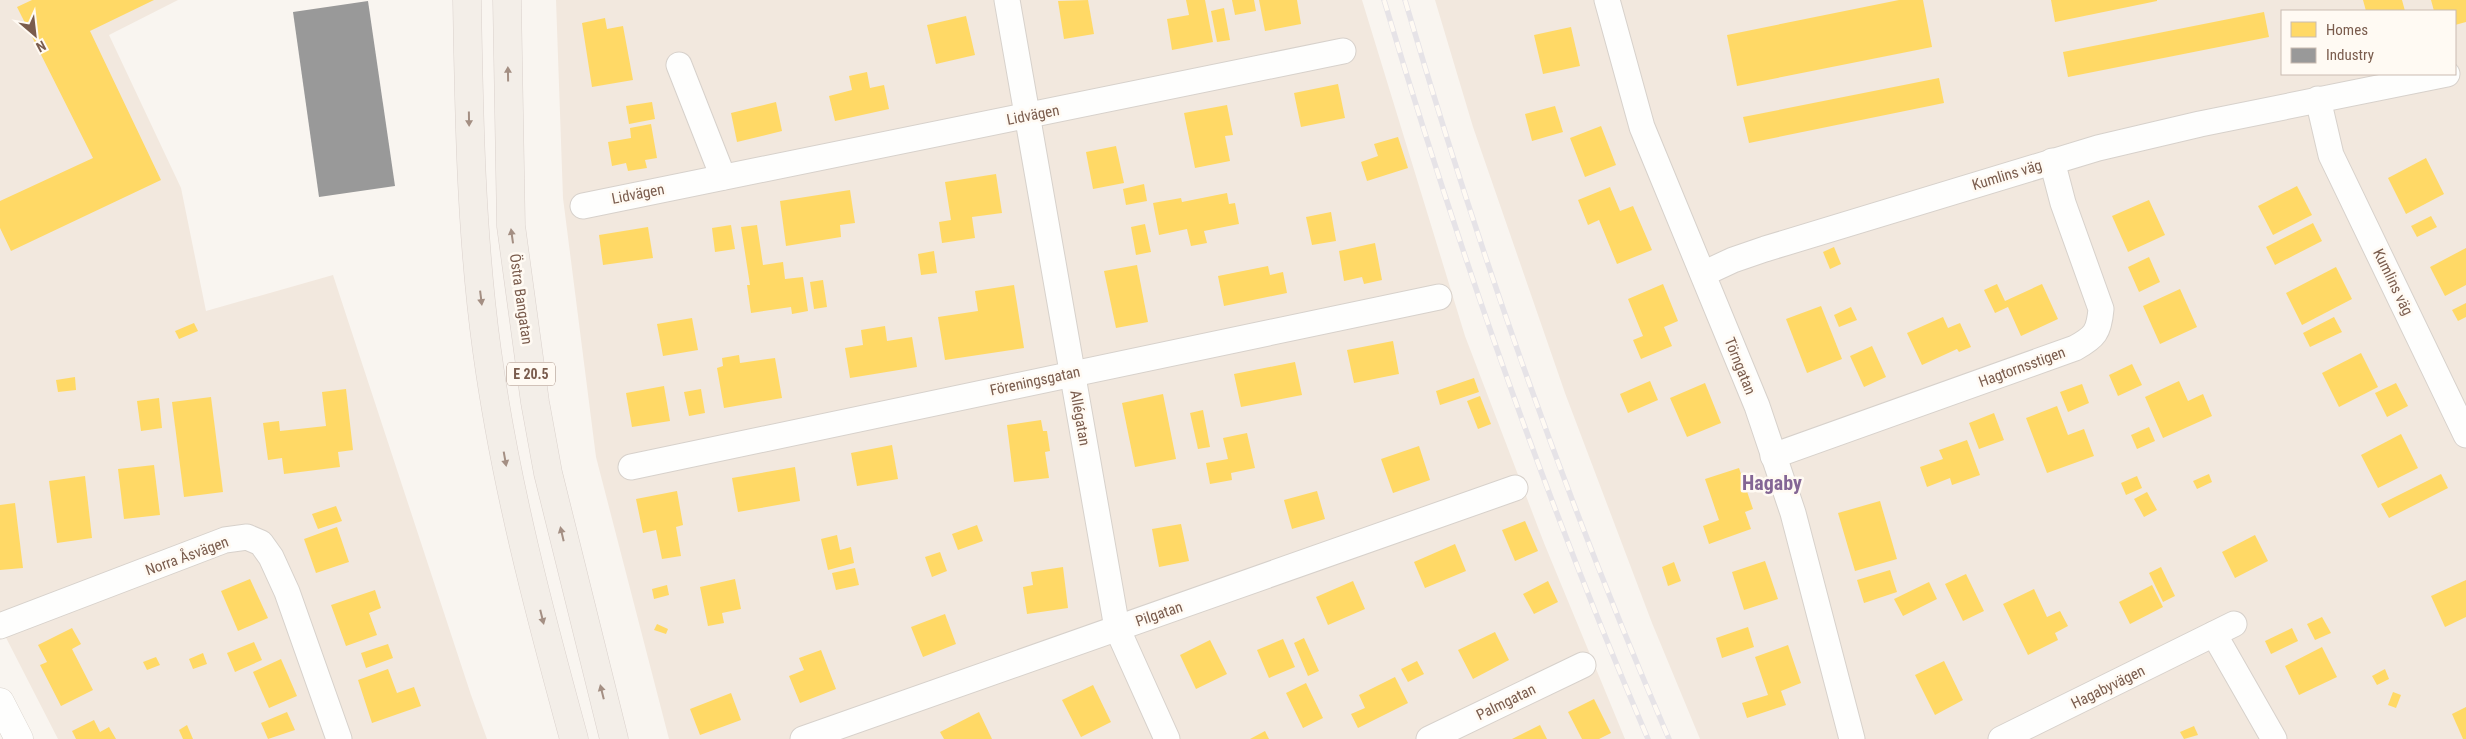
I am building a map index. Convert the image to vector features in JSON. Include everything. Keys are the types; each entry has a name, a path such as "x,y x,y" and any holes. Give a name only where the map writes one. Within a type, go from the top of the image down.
{"main road":[{"name":"E 20.5","path":"467,0 469,156 479,288 487,352 511,492 574,739"},
{"name":"Östra Bangatan","path":"506,0 510,226 535,402 548,473 614,739"}],"street":[{"name":"Allégatan","path":"1007,0 1117,628 1167,739"},
{"name":"Törngatan","path":"1607,0 1642,127 1756,406 1793,513 1852,739"},
{"name":"Lidvägen","path":"583,206 1027,117 1343,51"},
{"path":"679,65 723,177"},
{"name":"Kumlins väg","path":"1703,274 1766,248 2052,161 2200,124 2442,75"},
{"name":"Kumlins väg","path":"2318,99 2331,155 2466,435"},
{"name":"Hagtornsstigen","path":"1773,456 2075,348 2091,339 2099,326 2101,309 2064,203 2052,161"},
{"name":"Föreningsgatan","path":"631,467 1439,297"},
{"name":"Pilgatan","path":"803,739 1515,488"},
{"name":"Norra Åsvägen","path":"0,626 225,540 247,537 261,542 271,557 286,592 339,739"},
{"name":"Hagabyvägen","path":"2001,739 2224,629 2274,739"},
{"name":"Palmgatan","path":"1429,739 1583,665"},
{"path":"0,702 18,739"}],"shaded area":[{"path":"0,0 178,0 109,35 181,188 206,311 333,275 487,739 58,739 0,626"},
{"path":"556,0 1362,0 1465,336 1544,543 1625,739 669,739 596,457 563,198"},
{"path":"1435,0 2466,0 2466,739 1700,739 1652,623 1565,393 1473,127"}],"building: Homes":[{"path":"32,0 154,0 90,31 161,180 11,251 0,228 0,201 93,158 17,7"},
{"path":"1088,0 1094,34 1064,39 1058,1"},
{"path":"1186,0 1205,0 1213,42 1172,50 1167,19 1189,15"},
{"path":"1232,0 1254,0 1256,11 1235,15"},
{"path":"1259,0 1297,0 1301,24 1265,31"},
{"path":"1899,0 1923,0 1932,47 1737,86 1727,35"},
{"path":"2051,0 2157,0 2157,1 2055,22"},
{"path":"2363,0 2402,0 2405,10 2366,10"},
{"path":"2431,0 2466,0 2466,22 2456,25 2456,10 2434,10"},
{"path":"1224,8 1230,40 1217,42 1211,11"},
{"path":"2264,12 2269,37 2068,77 2063,52"},
{"path":"966,16 975,55 936,64 927,25"},
{"path":"605,18 607,29 623,26 633,80 592,87 582,23"},
{"path":"1571,27 1580,66 1543,74 1534,35"},
{"path":"867,72 870,88 884,85 889,109 835,121 829,96 852,90 849,76"},
{"path":"1939,78 1944,103 1749,143 1743,117"},
{"path":"1338,84 1345,118 1301,127 1294,93"},
{"path":"652,102 655,119 629,124 626,106"},
{"path":"776,102 782,131 737,142 731,113"},
{"path":"1227,105 1233,135 1225,136 1230,161 1195,168 1184,113"},
{"path":"1555,106 1563,132 1532,141 1525,114"},
{"path":"651,124 657,158 645,160 647,168 628,171 626,163 612,166 608,142 631,138 630,128"},
{"path":"1601,126 1616,165 1585,177 1570,138"},
{"path":"1398,137 1408,168 1367,181 1361,162 1378,156 1374,144"},
{"path":"1116,146 1124,183 1093,189 1086,152"},
{"path":"2426,158 2444,194 2406,214 2388,178"},
{"path":"996,174 1002,213 972,217 975,238 942,243 939,222 951,220 945,182"},
{"path":"1144,184 1147,201 1126,205 1123,189"},
{"path":"2297,186 2312,215 2273,235 2258,206"},
{"path":"1610,187 1620,211 1633,206 1652,250 1617,264 1599,220 1588,225 1578,200"},
{"path":"850,190 855,223 840,225 841,237 786,246 780,201"},
{"path":"1227,193 1229,204 1235,203 1239,224 1204,231 1207,243 1191,246 1187,229 1159,235 1153,203 1181,198 1182,202"},
{"path":"2149,200 2165,235 2128,252 2112,216"},
{"path":"1331,212 1336,241 1312,245 1306,217"},
{"path":"2431,216 2437,227 2417,237 2411,226"},
{"path":"2313,223 2322,241 2275,265 2266,247"},
{"path":"1145,224 1151,252 1136,255 1131,227"},
{"path":"731,225 735,249 715,252 712,228"},
{"path":"757,225 763,265 783,262 785,279 803,277 808,311 792,314 791,307 751,313 747,285 750,285 741,227"},
{"path":"648,227 653,258 603,265 599,235"},
{"path":"1375,243 1382,280 1364,284 1362,277 1344,281 1339,251"},
{"path":"1834,247 1841,264 1830,269 1823,252"},
{"path":"2466,248 2466,285 2445,296 2430,267"},
{"path":"934,251 937,273 921,275 918,254"},
{"path":"2149,257 2160,282 2139,292 2128,267"},
{"path":"1137,265 1148,322 1116,328 1104,271"},
{"path":"1268,266 1270,275 1283,272 1287,293 1224,306 1218,276"},
{"path":"2336,267 2352,299 2302,325 2286,293"},
{"path":"823,280 827,307 814,309 810,282"},
{"path":"1663,284 1678,321 1664,327 1672,346 1641,359 1633,340 1643,336 1628,299"},
{"path":"1997,284 2005,301 2042,284 2058,319 2021,336 2008,307 1995,313 1984,290"},
{"path":"1014,285 1024,348 945,360 938,317 978,311 975,291"},
{"path":"2180,289 2197,327 2160,344 2143,306"},
{"path":"2466,303 2466,317 2458,321 2452,310"},
{"path":"1821,306 1842,359 1807,373 1786,319"},
{"path":"1851,307 1857,320 1839,327 1834,315"},
{"path":"1943,317 1948,328 1960,323 1971,347 1959,352 1957,349 1922,365 1907,333"},
{"path":"2334,317 2342,332 2310,347 2303,333"},
{"path":"692,318 698,350 663,356 657,324"},
{"path":"194,323 198,331 179,339 175,331"},
{"path":"885,326 887,341 912,337 917,367 850,378 845,348 863,345 861,330"},
{"path":"1393,341 1399,374 1354,383 1347,350"},
{"path":"1872,346 1886,377 1864,387 1850,356"},
{"path":"2361,353 2378,387 2339,407 2322,373"},
{"path":"739,355 740,363 775,358 782,398 724,408 717,368 723,366 722,358"},
{"path":"1295,362 1302,395 1241,407 1234,374"},
{"path":"2132,364 2142,385 2118,396 2109,375"},
{"path":"75,377 76,390 58,392 56,380"},
{"path":"1474,378 1479,392 1440,405 1436,391"},
{"path":"1650,381 1658,400 1628,413 1620,394"},
{"path":"2179,381 2188,401 2203,394 2212,416 2163,438 2145,397"},
{"path":"1705,383 1721,423 1687,437 1670,398"},
{"path":"2396,383 2408,406 2387,417 2375,393"},
{"path":"2082,384 2089,403 2068,412 2060,392"},
{"path":"664,386 670,421 632,427 626,393"},
{"path":"346,389 353,450 338,452 340,467 284,474 282,458 268,460 263,423 279,421 280,431 326,426 322,392"},
{"path":"701,389 705,413 689,416 684,392"},
{"path":"1163,394 1176,459 1135,467 1122,403"},
{"path":"1480,396 1491,424 1478,429 1467,401"},
{"path":"211,397 223,492 184,497 172,402"},
{"path":"159,398 162,428 141,431 137,401"},
{"path":"2057,406 2068,435 2084,429 2094,456 2047,473 2026,418"},
{"path":"1203,410 1210,447 1198,449 1190,413"},
{"path":"1994,413 2004,440 1979,449 1969,423"},
{"path":"1041,420 1043,431 1047,431 1050,451 1045,452 1049,478 1014,482 1007,425"},
{"path":"2149,427 2155,441 2137,449 2131,435"},
{"path":"1247,433 1255,468 1231,473 1232,480 1210,484 1206,463 1228,459 1223,438"},
{"path":"2401,434 2418,468 2378,488 2361,455"},
{"path":"1967,440 1980,475 1952,485 1950,478 1927,487 1920,467 1943,459 1939,450"},
{"path":"892,445 898,479 857,486 851,453"},
{"path":"1419,446 1430,480 1393,493 1381,459"},
{"path":"154,465 160,515 124,519 118,469"},
{"path":"795,467 800,501 738,512 732,478"},
{"path":"1739,468 1753,509 1745,512 1751,529 1709,544 1703,526 1719,520 1705,479"},
{"path":"2209,474 2212,482 2197,489 2193,481"},
{"path":"2441,474 2448,488 2389,518 2381,504"},
{"path":"85,476 92,538 57,543 49,481"},
{"path":"2137,476 2142,488 2126,495 2121,483"},
{"path":"677,491 683,525 676,527 681,556 662,559 656,530 643,533 636,499"},
{"path":"1317,491 1325,519 1292,529 1284,500"},
{"path":"2147,492 2157,510 2144,517 2134,499"},
{"path":"1880,501 1897,559 1855,571 1838,513"},
{"path":"15,503 23,568 0,570 0,505"},
{"path":"336,506 342,521 318,529 312,514"},
{"path":"1525,521 1538,551 1515,561 1502,530"},
{"path":"1181,524 1189,561 1159,567 1152,529"},
{"path":"977,525 983,541 958,550 952,534"},
{"path":"337,527 349,562 316,573 304,539"},
{"path":"837,535 840,550 851,547 854,563 828,570 821,539"},
{"path":"2255,535 2268,561 2235,578 2222,552"},
{"path":"1455,544 1466,571 1425,588 1414,562"},
{"path":"940,552 947,571 932,577 925,557"},
{"path":"1765,561 1778,599 1744,610 1732,572"},
{"path":"1674,562 1681,581 1668,586 1662,567"},
{"path":"1063,567 1068,608 1027,614 1023,587 1033,585 1031,572"},
{"path":"2161,567 2175,596 2163,602 2149,573"},
{"path":"855,568 859,585 836,590 832,573"},
{"path":"1890,570 1897,592 1864,603 1857,580"},
{"path":"1966,574 1984,611 1963,621 1945,584"},
{"path":"250,579 268,618 238,631 221,591"},
{"path":"735,579 741,609 722,613 724,623 708,626 700,587"},
{"path":"2466,580 2466,617 2445,627 2431,596"},
{"path":"1353,581 1365,609 1328,625 1316,597"},
{"path":"1548,581 1558,602 1534,614 1523,594"},
{"path":"1929,582 1937,599 1903,616 1894,599"},
{"path":"667,585 669,595 654,599 652,589"},
{"path":"2152,585 2163,607 2130,624 2119,602"},
{"path":"2034,589 2047,617 2060,611 2068,626 2055,633 2058,640 2028,655 2003,604"},
{"path":"375,590 381,608 369,613 377,635 346,646 331,605"},
{"path":"945,614 956,644 923,657 911,627"},
{"path":"2322,617 2331,633 2315,640 2307,624"},
{"path":"657,624 668,629 666,634 654,630"},
{"path":"1748,627 1754,647 1722,658 1716,638"},
{"path":"72,628 81,644 72,649 93,690 61,706 40,665 47,662 38,645"},
{"path":"2292,628 2298,641 2271,654 2265,641"},
{"path":"1495,632 1509,660 1473,679 1458,650"},
{"path":"1304,638 1319,671 1308,676 1294,643"},
{"path":"1283,639 1295,667 1269,678 1257,650"},
{"path":"1210,640 1227,674 1196,689 1180,655"},
{"path":"254,642 262,660 235,672 227,653"},
{"path":"388,644 393,658 366,668 361,653"},
{"path":"1788,645 1801,683 1781,691 1786,705 1747,718 1742,703 1768,695 1755,657"},
{"path":"2322,647 2337,677 2299,695 2285,666"},
{"path":"821,650 836,689 800,703 789,676 804,670 799,658"},
{"path":"203,653 207,664 193,669 189,659"},
{"path":"156,657 160,665 147,670 143,662"},
{"path":"281,659 297,696 269,708 253,672"},
{"path":"1417,661 1424,674 1408,682 1401,669"},
{"path":"1944,661 1963,700 1935,715 1915,675"},
{"path":"388,669 397,693 414,687 421,706 372,723 358,680"},
{"path":"2385,669 2389,679 2377,685 2372,676"},
{"path":"1395,677 1408,703 1358,728 1351,714 1365,708 1359,695"},
{"path":"1306,683 1323,718 1303,728 1286,693"},
{"path":"1093,685 1111,722 1081,737 1062,700"},
{"path":"2393,692 2401,695 2396,708 2388,705"},
{"path":"731,693 741,720 700,735 690,709"},
{"path":"1594,699 1611,733 1599,739 1582,739 1568,712"},
{"path":"2466,707 2466,739 2463,739 2452,714"},
{"path":"287,712 295,730 268,739 261,723"},
{"path":"979,712 992,739 944,739 940,732"},
{"path":"94,720 100,732 109,727 116,739 76,739 72,731"},
{"path":"187,725 193,739 183,739 179,730"},
{"path":"1540,725 1547,739 1512,739"},
{"path":"2194,726 2198,735 2184,739 2180,732"},
{"path":"1265,731 1269,739 1250,739"}],"building: Industry":[{"path":"368,1 395,186 319,197 293,12"}],"railway":[{"path":"1384,0 1442,188 1505,374 1574,558 1648,739"},
{"path":"1405,0 1463,188 1526,374 1594,557 1669,739"}],"district":[{"name":"Hagaby","path":"1772,483"}]}
